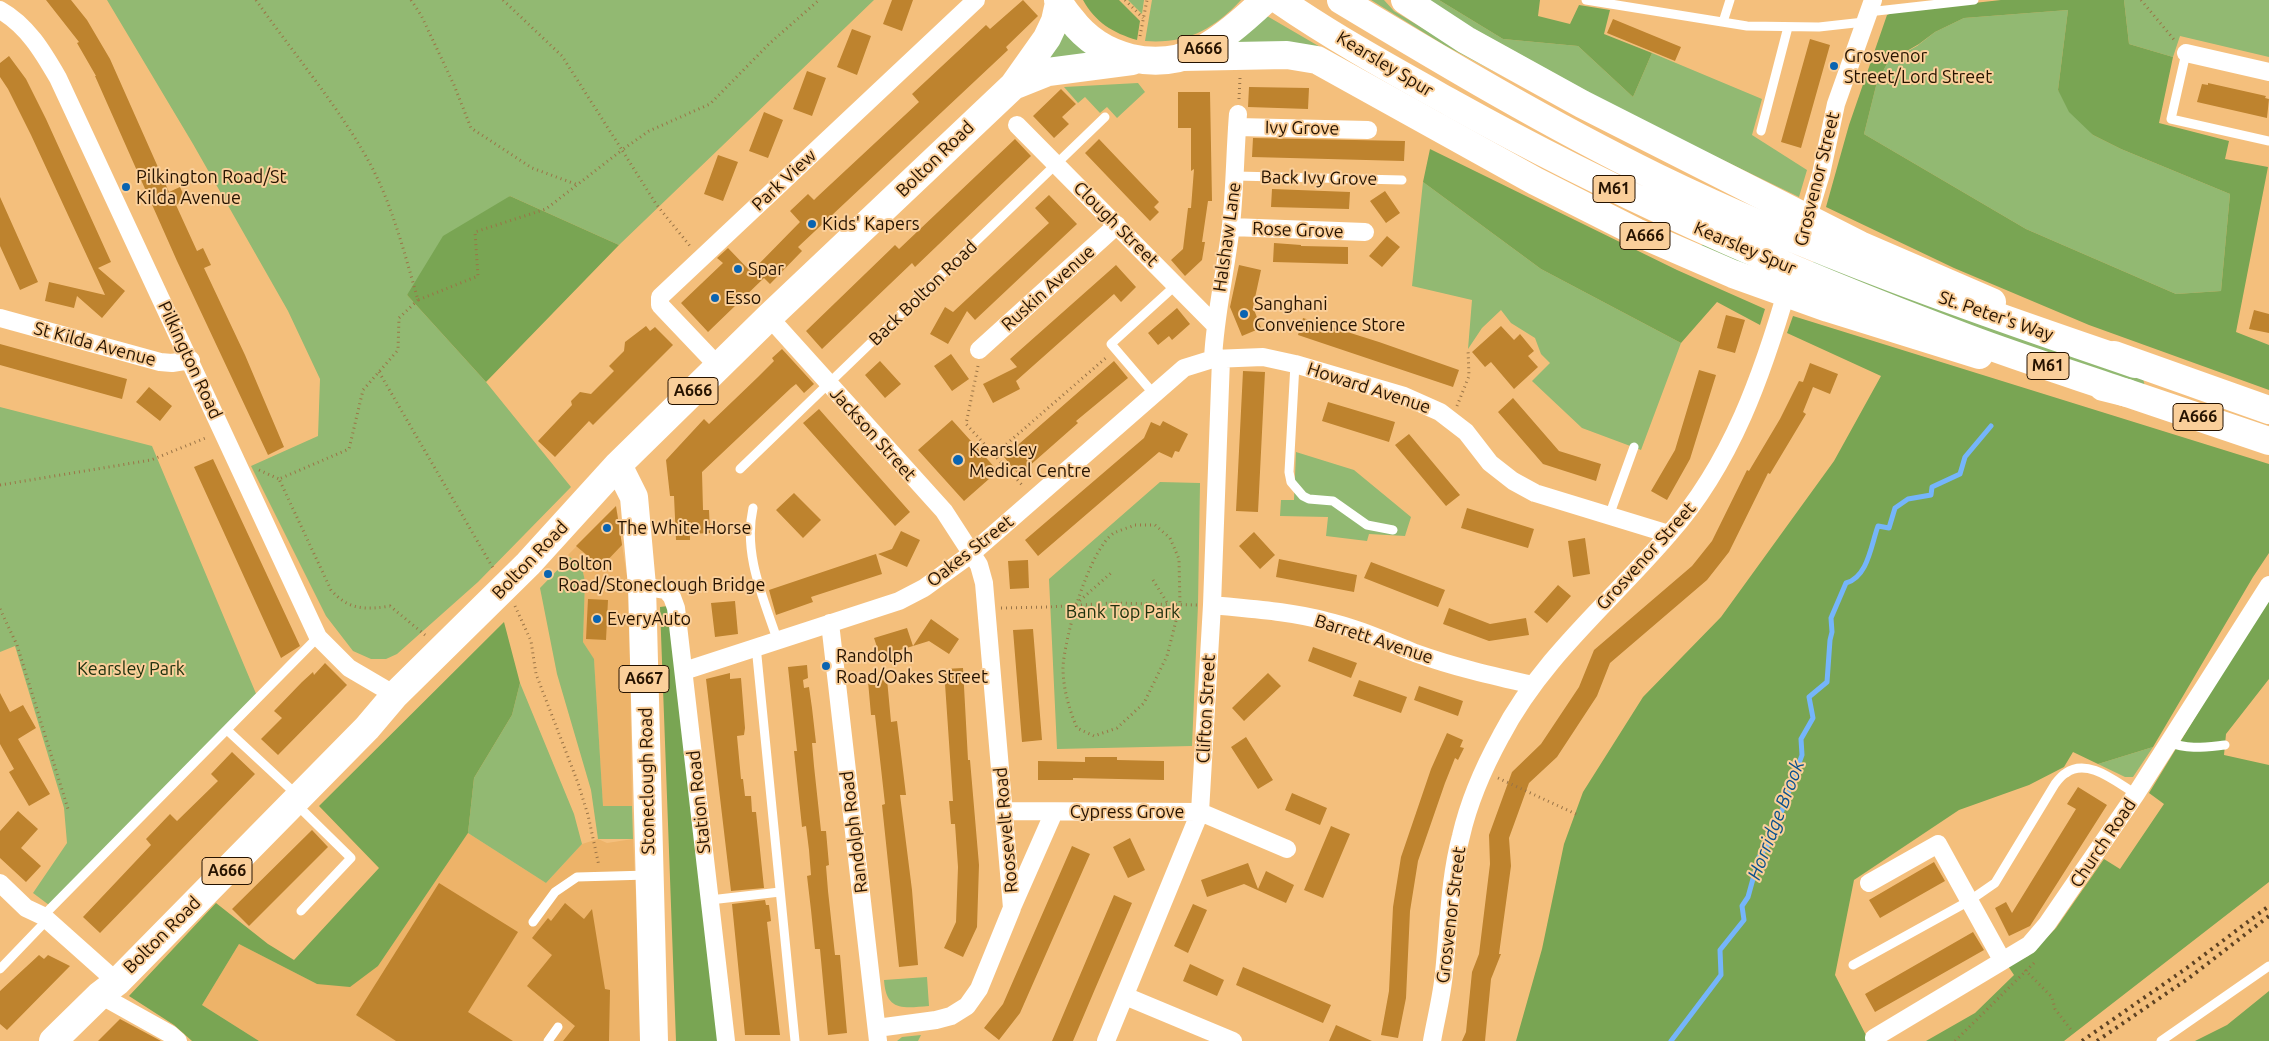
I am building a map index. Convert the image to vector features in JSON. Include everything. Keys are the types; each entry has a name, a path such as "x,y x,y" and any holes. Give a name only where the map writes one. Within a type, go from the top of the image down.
{"main road":[{"name":"Kearsley Spur","path":"1341,0 1468,76 1656,176 1810,245"},
{"name":"A666","path":"1405,0 1466,40 1582,104 1860,245 2136,364"},
{"name":"A666","path":"1059,2 1081,32 1096,44 1114,53 1138,48 1182,57 1287,55 1317,60 1535,181 1636,232 1733,274 1828,308 2010,364 2127,393 2269,441"},
{"name":"Bolton Road","path":"53,1041 297,800 367,728 395,695 442,648 501,600 528,564 618,465 769,317 1013,86 1047,38 1055,21 1059,2"},
{"name":"Kearsley Spur","path":"1267,2 1503,132 1638,200 1733,244 1861,297 1968,338 2127,393"},
{"name":"A666","path":"1182,57 1202,49 1267,2"},
{"name":"Bolton Road","path":"1013,86 1048,72 1138,48"},
{"name":"St. Peter's Way","path":"1810,245 2004,320 2269,410"},
{"name":"Stoneclough Road","path":"618,465 634,497 642,586 654,1041"}],"street":[{"name":"Park View","path":"718,366 660,305 660,297 976,0"},
{"name":"Pilkington Road","path":"0,10 26,30 43,51 58,78 191,360 318,637 349,668 395,695"},
{"name":"Grosvenor Street","path":"1432,1041 1444,975 1450,891 1461,836 1484,772 1513,714 1533,685 1566,644 1670,534 1699,497 1722,460 1744,416 1776,330 1821,174 1836,104 1868,11"},
{"path":"2186,53 2269,72"},
{"name":"Ivy Grove","path":"1238,120 1368,130"},
{"name":"Halshaw Lane","path":"1217,359 1214,324 1231,227 1236,176 1238,120"},
{"name":"Clough Street","path":"1017,125 1214,324"},
{"name":"Ruskin Avenue","path":"979,350 1117,225"},
{"name":"Rose Grove","path":"1231,227 1365,232"},
{"name":"Jackson Street","path":"769,317 944,511 971,554"},
{"name":"St Kilda Avenue","path":"0,318 160,362 172,363 191,360"},
{"name":"Howard Avenue","path":"1217,359 1263,357 1295,364 1404,396 1440,412 1451,420 1466,432 1490,463 1513,481 1535,493 1670,534"},
{"name":"Oakes Street","path":"684,671 899,601 924,588 971,554 1153,393 1184,368 1217,359"},
{"name":"Clifton Street","path":"1106,1041 1200,812 1212,605 1217,359"},
{"name":"Roosevelt Road","path":"878,1034 951,1016 967,1006 979,989 1012,908 984,583 979,566 971,554"},
{"name":"Church Road","path":"1874,1038 2029,945 2047,924 2136,794 2269,585"},
{"name":"Station Road","path":"642,586 666,590 672,597 676,608 726,1041"},
{"name":"Barrett Avenue","path":"1212,605 1293,614 1325,620 1364,632 1415,653 1472,671 1533,685"},
{"name":"Randolph Road","path":"830,623 878,1034"},
{"name":"Cypress Grove","path":"1005,812 1200,812"},
{"name":"Cypress Grove","path":"1012,908 1054,812"},
{"path":"1200,812 1287,850"},
{"path":"1869,883 1938,844 1969,901 2007,958"},
{"path":"0,883 26,908 45,918 108,988 178,1041"},
{"path":"1125,996 1233,1041"}],"lane":[{"path":"1586,0 1747,26 1788,27 1819,27 1868,11 1974,0"},
{"path":"1722,22 1730,0"},
{"path":"1761,131 1788,27"},
{"path":"2186,53 2171,119 2269,141"},
{"name":"Back Bolton Road","path":"740,468 1105,117"},
{"name":"Back Ivy Grove","path":"1236,176 1402,180"},
{"path":"1153,393 1114,346 1176,285"},
{"path":"1295,364 1289,472 1291,482 1303,496 1333,501 1367,525 1393,530"},
{"path":"1609,516 1634,448"},
{"path":"754,508 750,522 756,575 778,640"},
{"path":"0,969 45,918 318,637"},
{"path":"756,646 795,1041"},
{"path":"227,730 297,800 351,858 301,911"},
{"path":"2169,742 2182,748 2225,745"},
{"path":"1853,965 1969,901 1995,883 2055,784 2066,773 2078,767 2092,769 2136,794"},
{"path":"533,922 555,892 564,884 578,877 649,875"},
{"path":"710,900 780,892"},
{"path":"2162,1041 2269,966"},
{"path":"548,1041 558,1027"}],"path":[{"path":"256,0 334,108 368,160 390,208 418,300"},
{"path":"411,0 430,32 471,128 532,168 578,185"},
{"path":"503,0 562,56 656,204 700,259"},
{"path":"442,648 390,606 370,609 357,608 347,605 338,599 331,590 279,479 348,449 363,390 398,350 399,318 418,300 478,276 475,232 546,209 649,131 710,104 770,43 819,0"},
{"path":"1125,0 1143,18"},
{"path":"1138,48 1147,0"},
{"path":"2141,0 2186,53"},
{"path":"1238,120 1240,74"},
{"path":"995,454 1114,346"},
{"path":"1451,420 1469,376 1468,349"},
{"path":"979,350 979,362 966,424 1035,499"},
{"path":"379,372 497,575"},
{"path":"0,485 151,460 222,431"},
{"path":"1135,525 1155,525 1170,538 1179,559 1180,605 1167,656 1144,703 1117,728 1094,736 1077,728 1068,700 1063,668 1076,605 1091,563 1112,534 1135,525"},
{"path":"1076,605 1111,573"},
{"path":"1153,580 1168,604"},
{"path":"501,600 531,641 536,674 581,791 601,876"},
{"path":"986,608 1112,602 1212,605"},
{"path":"0,609 17,645 68,809"},
{"path":"1484,772 1578,815"},
{"path":"2007,958 2026,971 2052,998 2055,1009 2072,1031"},
{"path":"1956,1041 2026,971"}],"shaded area":[{"path":"612,510 617,512 629,590 632,806 603,807 594,660 583,642 585,581 582,568 568,555"},
{"path":"468,833 546,883 582,844 598,839 607,843 633,839 643,1041 259,1041 202,1005 239,944 317,984 378,966"}],"green space":[{"path":"107,0 874,0 619,245 510,196 407,295 486,382 571,487 478,582 397,654 386,659 371,659 353,651 326,616 251,466 318,436 320,379 288,311 193,144"},
{"path":"1083,0 1119,0 1140,21 1137,40 1105,26 1093,15"},
{"path":"1128,0 1144,0 1142,14"},
{"path":"1152,0 1241,0 1220,19 1198,33 1173,40 1145,41"},
{"path":"1371,0 1384,0 1394,11 1466,54 1604,129 1444,45"},
{"path":"1422,0 1439,0 1503,39 1578,46 1633,97 1652,53 1762,99 1752,135 1807,170 1799,197 1624,112"},
{"path":"1439,0 1540,0 1538,16 1570,24 1579,5 1610,10 1604,34 1652,53 1633,97 1578,46 1503,39"},
{"path":"2001,0 2124,0 2129,44 2173,57 2159,123 2229,141 2225,159 2268,167 2236,332 2269,345 2269,390 2089,325 1954,268 1826,207 1849,125 1887,15 1893,12","holes":["2068,10 2058,90 2069,112 2093,135 2121,149 2230,194 2221,291 2176,294 2026,229 1864,134 1877,82 1888,62 1919,44 1935,32 1964,18"]},
{"path":"2124,0 2269,0 2269,57 2180,36 2173,57 2129,44"},
{"path":"2068,10 2058,90 2093,135 2121,149 2230,194 2221,291 2176,294 2026,229 1864,134 1877,82 1888,62 1917,46 1935,32 1964,18"},
{"path":"1267,16 1492,147 1591,199 1684,243 1648,228 1480,144 1331,59 1301,50 1234,48 1234,45"},
{"path":"1068,32 1093,57 1048,58 1064,34"},
{"path":"1138,83 1145,92 1117,118 1107,107 1100,113 1085,97 1078,103 1064,87"},
{"path":"1430,149 1677,270 1765,309 1760,325 1717,302 1681,343 1541,269 1423,182"},
{"path":"1423,182 1541,269 1681,343 1641,450 1582,428 1532,381 1550,363 1541,354 1535,338 1511,323 1501,310 1482,328 1468,349 1472,300 1412,286"},
{"path":"510,196 619,245 486,382 407,295 443,236"},
{"path":"1704,244 1774,273 1772,279 1696,248"},
{"path":"1814,259 2143,378 2145,387 1954,323 1812,267"},
{"path":"1793,316 2269,464 2269,553 2153,747 2098,764 2073,752 2064,767 2029,785 1959,810 1854,880 1835,975 1869,1041 1516,1041 1542,949 1564,844 1583,792 1643,697 1721,617 1834,461 1881,376 1787,333"},
{"name":"Kearsley Park","path":"0,407 152,446 257,696 49,905 33,893 67,843 64,808 15,646 0,652"},
{"path":"1296,452 1354,470 1411,517 1405,536 1369,534 1367,541 1326,536 1328,517 1280,516 1281,500 1294,500"},
{"name":"Bank Top Park","path":"1160,482 1200,483 1198,605 1192,746 1057,749 1049,579"},
{"path":"570,557 582,568 585,581 583,642 594,659 603,806 632,806 633,839 598,839 591,790 557,674 540,588"},
{"path":"2269,596 2269,679 2226,734 2224,755 2269,765 2269,882 2064,1041 1926,1041 1975,1013 2014,975 2008,966 2028,956 2056,928 2104,859 2120,869 2164,804 2149,793"},
{"path":"668,606 719,1041 676,1041 660,607"},
{"path":"504,622 520,683 512,715 474,778 468,833 378,966 350,987 317,984 239,944 202,1005 259,1041 192,1041 174,1025 129,996 216,903 268,944 294,960 379,868 319,806"},
{"path":"520,683 574,814 582,844 546,883 468,833 474,778 512,715"},
{"path":"2153,747 2133,777 2125,777 2098,764"},
{"path":"927,977 929,1006 898,1006 888,998 884,980"},
{"path":"2269,991 2269,1041 2195,1041 2227,1025"},
{"path":"921,1035 918,1041 897,1041 902,1037"}],"building":[{"path":"46,0 71,0 87,20 110,59 169,192 180,187 186,200 176,205 197,251 203,248 211,265 204,268 245,355 284,447 268,455 177,261 96,76 77,43 79,42"},
{"path":"892,0 913,0 902,31 883,24"},
{"path":"1023,0 1038,16 1006,47 1008,50 798,247 802,251 770,284 764,278 708,332 681,303 723,263 717,258 728,248 751,272 800,222 790,211 808,194 814,200 919,102 912,94 986,25 990,29"},
{"path":"1613,19 1681,47 1675,61 1607,33"},
{"path":"852,29 871,36 857,75 837,67"},
{"path":"1810,39 1830,45 1801,148 1781,142"},
{"path":"9,56 26,79 46,119 111,262 98,268 125,291 102,318 77,296 74,308 45,301 49,282 105,295 31,135 0,77 0,63"},
{"path":"807,71 826,78 812,116 793,109"},
{"path":"2208,83 2266,96 2265,98 2269,99 2267,118 2197,102 2202,84 2208,85"},
{"path":"1249,87 1309,88 1308,109 1248,107"},
{"path":"1061,89 1076,104 1062,117 1069,124 1054,138 1033,116"},
{"path":"1178,92 1210,92 1212,201 1208,201 1202,242 1205,242 1202,260 1185,276 1171,260 1183,249 1188,208 1191,208 1194,169 1191,171 1191,128 1178,128"},
{"path":"764,112 783,120 768,158 749,151"},
{"path":"1253,138 1405,141 1404,161 1252,157"},
{"path":"1015,139 1031,156 915,267 912,263 822,349 806,331 895,245 899,249"},
{"path":"1099,139 1159,202 1154,207 1159,212 1150,221 1085,153"},
{"path":"718,155 738,162 723,201 704,194"},
{"path":"1272,189 1350,192 1349,209 1271,207"},
{"path":"1385,191 1400,213 1386,223 1370,201"},
{"path":"1049,195 1077,224 975,320 967,311 948,344 930,334 945,307 953,312 1049,223 1035,208"},
{"path":"0,197 38,282 20,290 0,246"},
{"path":"1387,236 1400,247 1382,267 1369,256"},
{"path":"1274,243 1301,246 1348,247 1348,264 1273,262"},
{"path":"1116,265 1136,287 1121,302 1114,294 1016,381 1020,389 993,403 983,384 1017,367 1010,359"},
{"path":"1239,265 1261,270 1253,307 1261,328 1242,336 1230,307"},
{"path":"1177,308 1190,324 1172,340 1169,336 1158,345 1148,333"},
{"path":"2254,310 2269,314 2269,333 2249,329"},
{"path":"1726,315 1745,320 1735,353 1717,348"},
{"path":"1303,318 1459,370 1453,387 1298,335"},
{"path":"646,326 650,331 655,327 673,345 593,425 589,421 555,457 538,441 572,405 571,401 580,392 591,394 614,371 609,366 624,351 625,342"},
{"path":"1501,326 1514,340 1520,334 1534,351 1528,356 1538,367 1514,389 1491,362 1485,367 1472,352"},
{"path":"0,344 127,379 122,399 0,365"},
{"path":"782,349 814,384 804,393 796,384 702,472 703,510 709,510 710,533 690,534 690,540 676,540 674,496 670,496 666,460 704,419 709,424 774,361 772,358"},
{"path":"951,354 969,379 952,391 934,366"},
{"path":"880,361 901,384 885,398 865,375"},
{"path":"1114,361 1128,378 1076,421 1078,423 1019,475 1004,457"},
{"path":"1810,363 1838,374 1830,394 1813,387 1803,412 1806,414 1770,474 1768,473 1729,552 1707,580 1610,663 1597,696 1557,757 1529,783 1509,838 1511,866 1499,954 1501,954 1491,979 1485,1041 1462,1041 1466,1032 1472,972 1479,954 1490,864 1489,835 1512,772 1541,744 1579,687 1594,650 1692,566 1712,541 1747,470 1749,471 1780,419 1799,381 1803,382"},
{"path":"1699,370 1716,375 1690,459 1667,500 1651,491 1675,450"},
{"path":"1243,371 1265,372 1258,512 1236,511"},
{"path":"149,387 172,406 160,421 136,402"},
{"path":"1513,398 1559,451 1601,464 1596,481 1543,464 1498,412"},
{"path":"1328,402 1395,422 1389,442 1322,421"},
{"path":"819,409 910,512 895,526 803,423"},
{"name":"Kearsley Medical Centre","path":"952,420 998,471 964,501 918,450"},
{"path":"1163,421 1188,434 1179,452 1175,451 1172,458 1159,452 1038,556 1025,540 1144,438 1151,422 1160,426"},
{"path":"1409,434 1460,495 1446,506 1395,445"},
{"path":"213,459 300,646 281,658 194,467"},
{"path":"794,493 821,520 803,538 776,510"},
{"name":"The White Horse","path":"616,506 622,545 601,567 576,546"},
{"path":"1467,508 1534,529 1528,548 1461,528"},
{"path":"901,531 920,540 907,567 878,554 892,549"},
{"path":"1254,532 1275,555 1260,569 1239,546"},
{"path":"1585,538 1590,574 1573,577 1568,541"},
{"path":"876,554 882,574 811,597 813,602 776,615 769,590"},
{"path":"1279,559 1357,575 1354,592 1276,577"},
{"path":"1028,560 1029,588 1010,589 1008,561"},
{"path":"1371,562 1445,590 1438,607 1364,578"},
{"path":"1558,585 1571,596 1547,623 1534,612"},
{"name":"EveryAuto","path":"588,599 608,600 606,640 586,639"},
{"path":"735,601 738,634 715,637 711,603"},
{"path":"1449,608 1490,624 1526,618 1529,635 1489,641 1443,624"},
{"path":"931,619 959,639 949,654 929,641 913,646"},
{"path":"907,628 913,646 880,656 874,638"},
{"path":"1033,629 1042,740 1022,742 1013,630"},
{"path":"1313,647 1357,663 1351,678 1308,661"},
{"path":"325,663 347,685 278,755 261,739 282,718 274,711 302,682 313,672 314,675"},
{"path":"807,665 808,678 803,680 804,688 809,687 812,708 816,743 812,743 821,831 826,831 829,865 826,866 828,891 835,955 840,955 847,1033 828,1035 820,949 815,949 807,876 811,875 809,850 806,826 802,827 794,751 797,751 788,667"},
{"path":"963,668 968,760 970,760 979,865 977,927 963,957 944,948 956,922 958,867 955,824 951,824 949,801 953,801 944,669"},
{"path":"730,673 730,679 741,678 745,728 744,735 737,736 741,779 743,779 745,796 751,796 752,812 756,812 764,888 731,891 706,679"},
{"path":"1268,673 1281,686 1244,721 1232,708"},
{"path":"887,679 891,722 897,721 906,795 900,795 912,890 918,965 899,967 882,805 885,804 875,715 871,715 868,681"},
{"path":"1359,680 1407,697 1401,713 1353,696"},
{"path":"1419,686 1463,701 1458,716 1414,700"},
{"path":"0,693 10,712 23,705 36,728 18,739 50,794 29,806 9,772 14,769 0,744"},
{"path":"1447,733 1463,740 1460,747 1464,748 1458,760 1455,758 1418,861 1410,911 1406,998 1398,1038 1381,1035 1389,991 1393,907 1401,857 1431,769"},
{"path":"1246,737 1273,780 1258,789 1231,747"},
{"path":"232,752 255,774 100,933 83,917 151,845 146,839 170,814 177,821 218,781 211,774"},
{"path":"1085,757 1117,757 1117,760 1164,761 1164,780 1073,778 1073,780 1038,780 1038,761 1085,762"},
{"path":"2078,787 2107,805 2030,926 2009,936 1995,908 2006,902 2012,913 2076,809 2067,804"},
{"path":"1292,793 1327,808 1320,825 1285,810"},
{"path":"18,811 38,829 21,848 41,866 26,882 0,858 0,831"},
{"path":"1331,826 1350,834 1323,898 1304,890"},
{"path":"312,830 328,847 249,926 232,909"},
{"path":"1130,838 1145,870 1128,878 1113,847"},
{"path":"1072,846 1090,854 1020,1013 999,1040 984,1028 1003,1004"},
{"path":"1934,862 1945,881 1880,918 1869,900"},
{"path":"1248,863 1258,889 1266,871 1294,885 1286,903 1244,884 1207,897 1201,880"},
{"path":"439,883 518,932 468,1012 513,1041 396,1041 356,1015"},
{"path":"1114,895 1132,903 1073,1041 1052,1041"},
{"path":"765,900 766,905 769,905 771,921 767,922 780,1035 745,1035 732,904"},
{"path":"565,903 584,919 592,909 605,989 610,990 609,1041 563,1041 575,1026 527,986 552,955 532,938 548,918 551,921"},
{"path":"1193,904 1207,910 1188,953 1174,946"},
{"path":"1973,932 1984,950 1875,1012 1865,994"},
{"path":"39,955 44,959 48,955 70,966 7,1030 0,1024 0,991"},
{"path":"1190,964 1224,980 1217,996 1183,981"},
{"path":"1243,967 1331,1005 1323,1023 1236,985"},
{"path":"120,1019 161,1041 98,1041"},
{"path":"1336,1025 1372,1041 1329,1041"}],"waterway":[{"name":"Horridge Brook","path":"1671,1041 1721,975 1720,950 1744,920 1742,906 1748,897 1759,857 1771,841 1802,755 1801,739 1813,718 1809,697 1827,682 1832,632 1831,618 1846,583 1853,580 1864,567 1878,526 1889,528 1895,508 1908,499 1931,495 1932,487 1960,474 1965,457 1991,426"}],"railway":[{"path":"2082,1041 2184,970 2269,906"},
{"path":"2097,1041 2189,978 2269,916"}],"place":[{"name":"Grosvenor Street/Lord Street","path":"1834,66"},
{"name":"Pilkington Road/St Kilda Avenue","path":"126,187"},
{"name":"Kids' Kapers","path":"812,224"},
{"name":"Spar","path":"738,269"},
{"name":"Esso","path":"715,298"},
{"name":"Sanghani Convenience Store","path":"1244,314"},
{"name":"Kearsley Medical Centre","path":"958,460"},
{"name":"The White Horse","path":"607,528"},
{"name":"Bolton Road/Stoneclough Bridge","path":"548,574"},
{"name":"EveryAuto","path":"597,619"},
{"name":"Randolph Road/Oakes Street","path":"826,666"}]}
